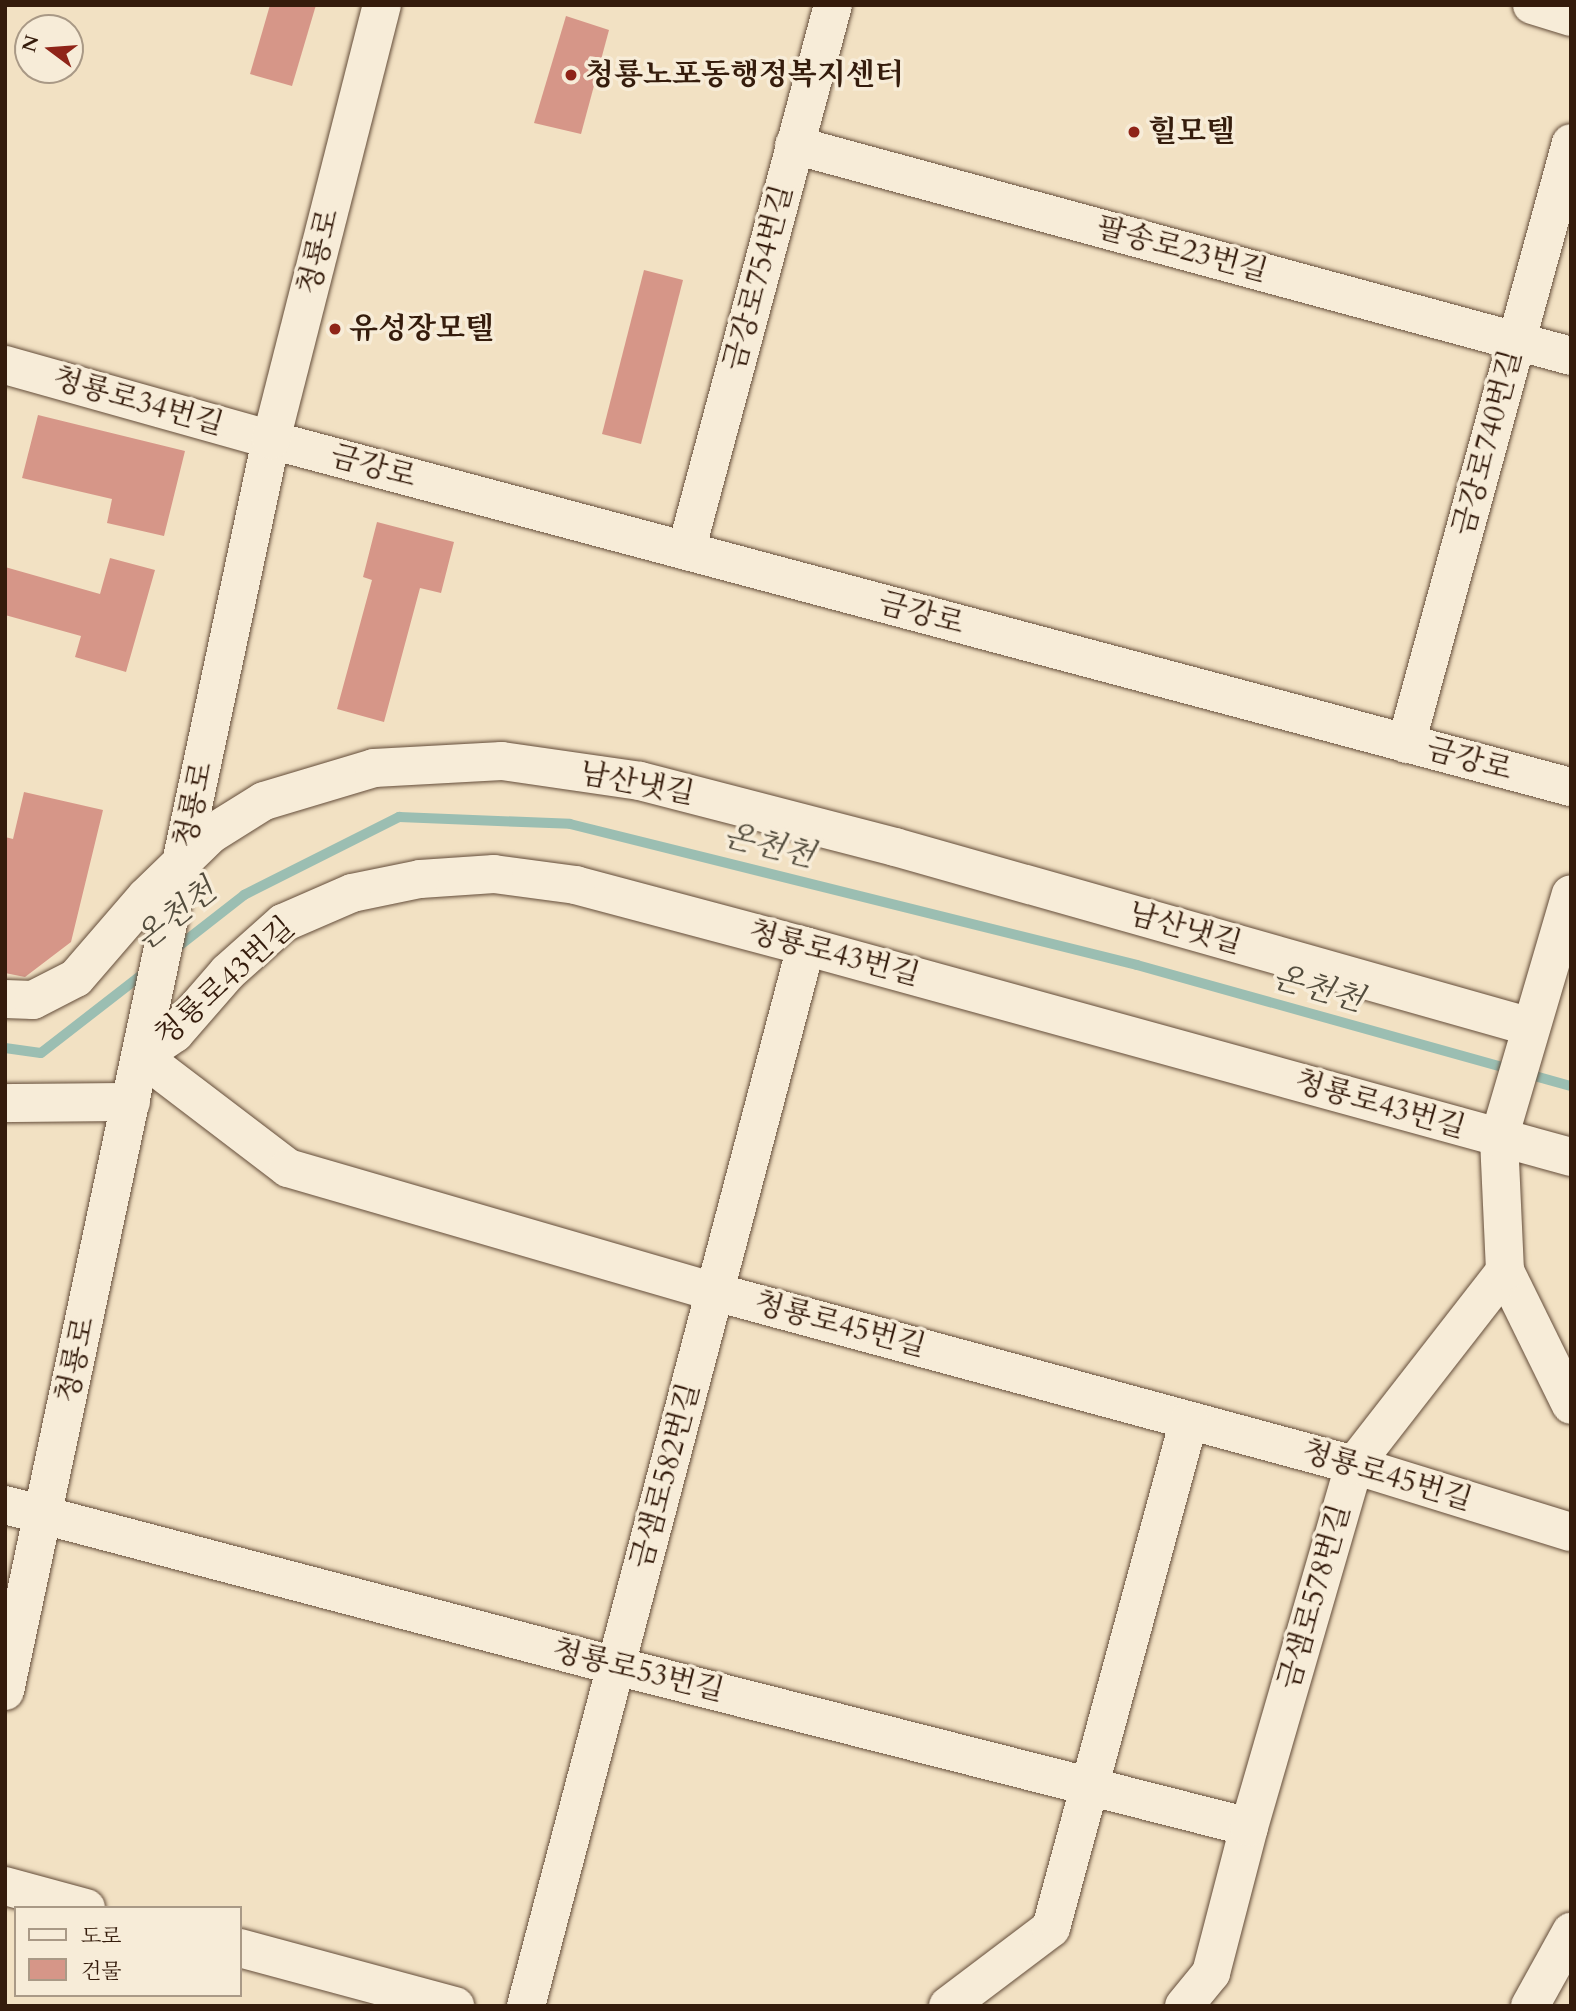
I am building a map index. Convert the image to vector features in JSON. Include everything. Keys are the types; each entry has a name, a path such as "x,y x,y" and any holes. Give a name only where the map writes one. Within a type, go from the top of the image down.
{"street":[{"name":"청룡로","path":"5,1691 271,440 382,5"},
{"name":"금강로754번길","path":"685,551 833,5"},
{"path":"1532,5 1571,17"},
{"name":"금강로740번길","path":"1406,744 1571,143"},
{"name":"팔송로23번길","path":"794,145 1571,356"},
{"name":"청룡로34번길","path":"5,365 271,440"},
{"name":"금강로","path":"271,440 1571,788"},
{"name":"남산냇길","path":"5,999 33,1000 76,978 146,897 211,834 264,801 374,768 502,761 640,780 908,851 1528,1034"},
{"name":"청룡로43번길","path":"141,1056 175,1032 228,972 283,923 352,893 420,879 494,874 576,886 1504,1123 1571,1157"},
{"path":"1571,894 1504,1123 1505,1271 1571,1405"},
{"name":"금샘로582번길","path":"526,2006 806,946"},
{"name":"청룡로45번길","path":"141,1056 288,1168 715,1292 1354,1465 1571,1532"},
{"path":"5,1103 131,1102"},
{"name":"금샘로578번길","path":"1184,2006 1211,1973 1249,1827 1354,1465 1505,1271"},
{"path":"948,2006 1051,1928 1189,1420"},
{"name":"청룡로53번길","path":"5,1505 616,1666 1249,1827"},
{"path":"5,1886 79,1906"},
{"path":"1530,2006 1571,1932"},
{"path":"242,1949 456,2006"}],"building":[{"path":"270,5 316,5 292,86 250,74"},
{"path":"566,16 609,30 581,134 534,123"},
{"path":"644,270 683,280 641,444 602,434"},
{"path":"38,415 185,451 164,536 107,523 112,499 22,478"},
{"path":"377,522 454,542 441,593 420,588 384,722 337,709 372,580 363,577"},
{"path":"110,558 155,570 126,672 75,657 81,636 5,615 5,567 100,594"},
{"path":"24,792 103,810 71,942 25,977 5,973 5,837 13,839"}],"waterway":[{"name":"온천천","path":"175,949 244,895 399,817 570,824 1137,965 1571,1086"},
{"name":"온천천","path":"5,1048 41,1053 148,970"}],"place":[{"name":"청룡노포동행정복지센터","path":"571,75"},
{"name":"힐모텔","path":"1134,132"},
{"name":"유성장모텔","path":"335,329"}]}
